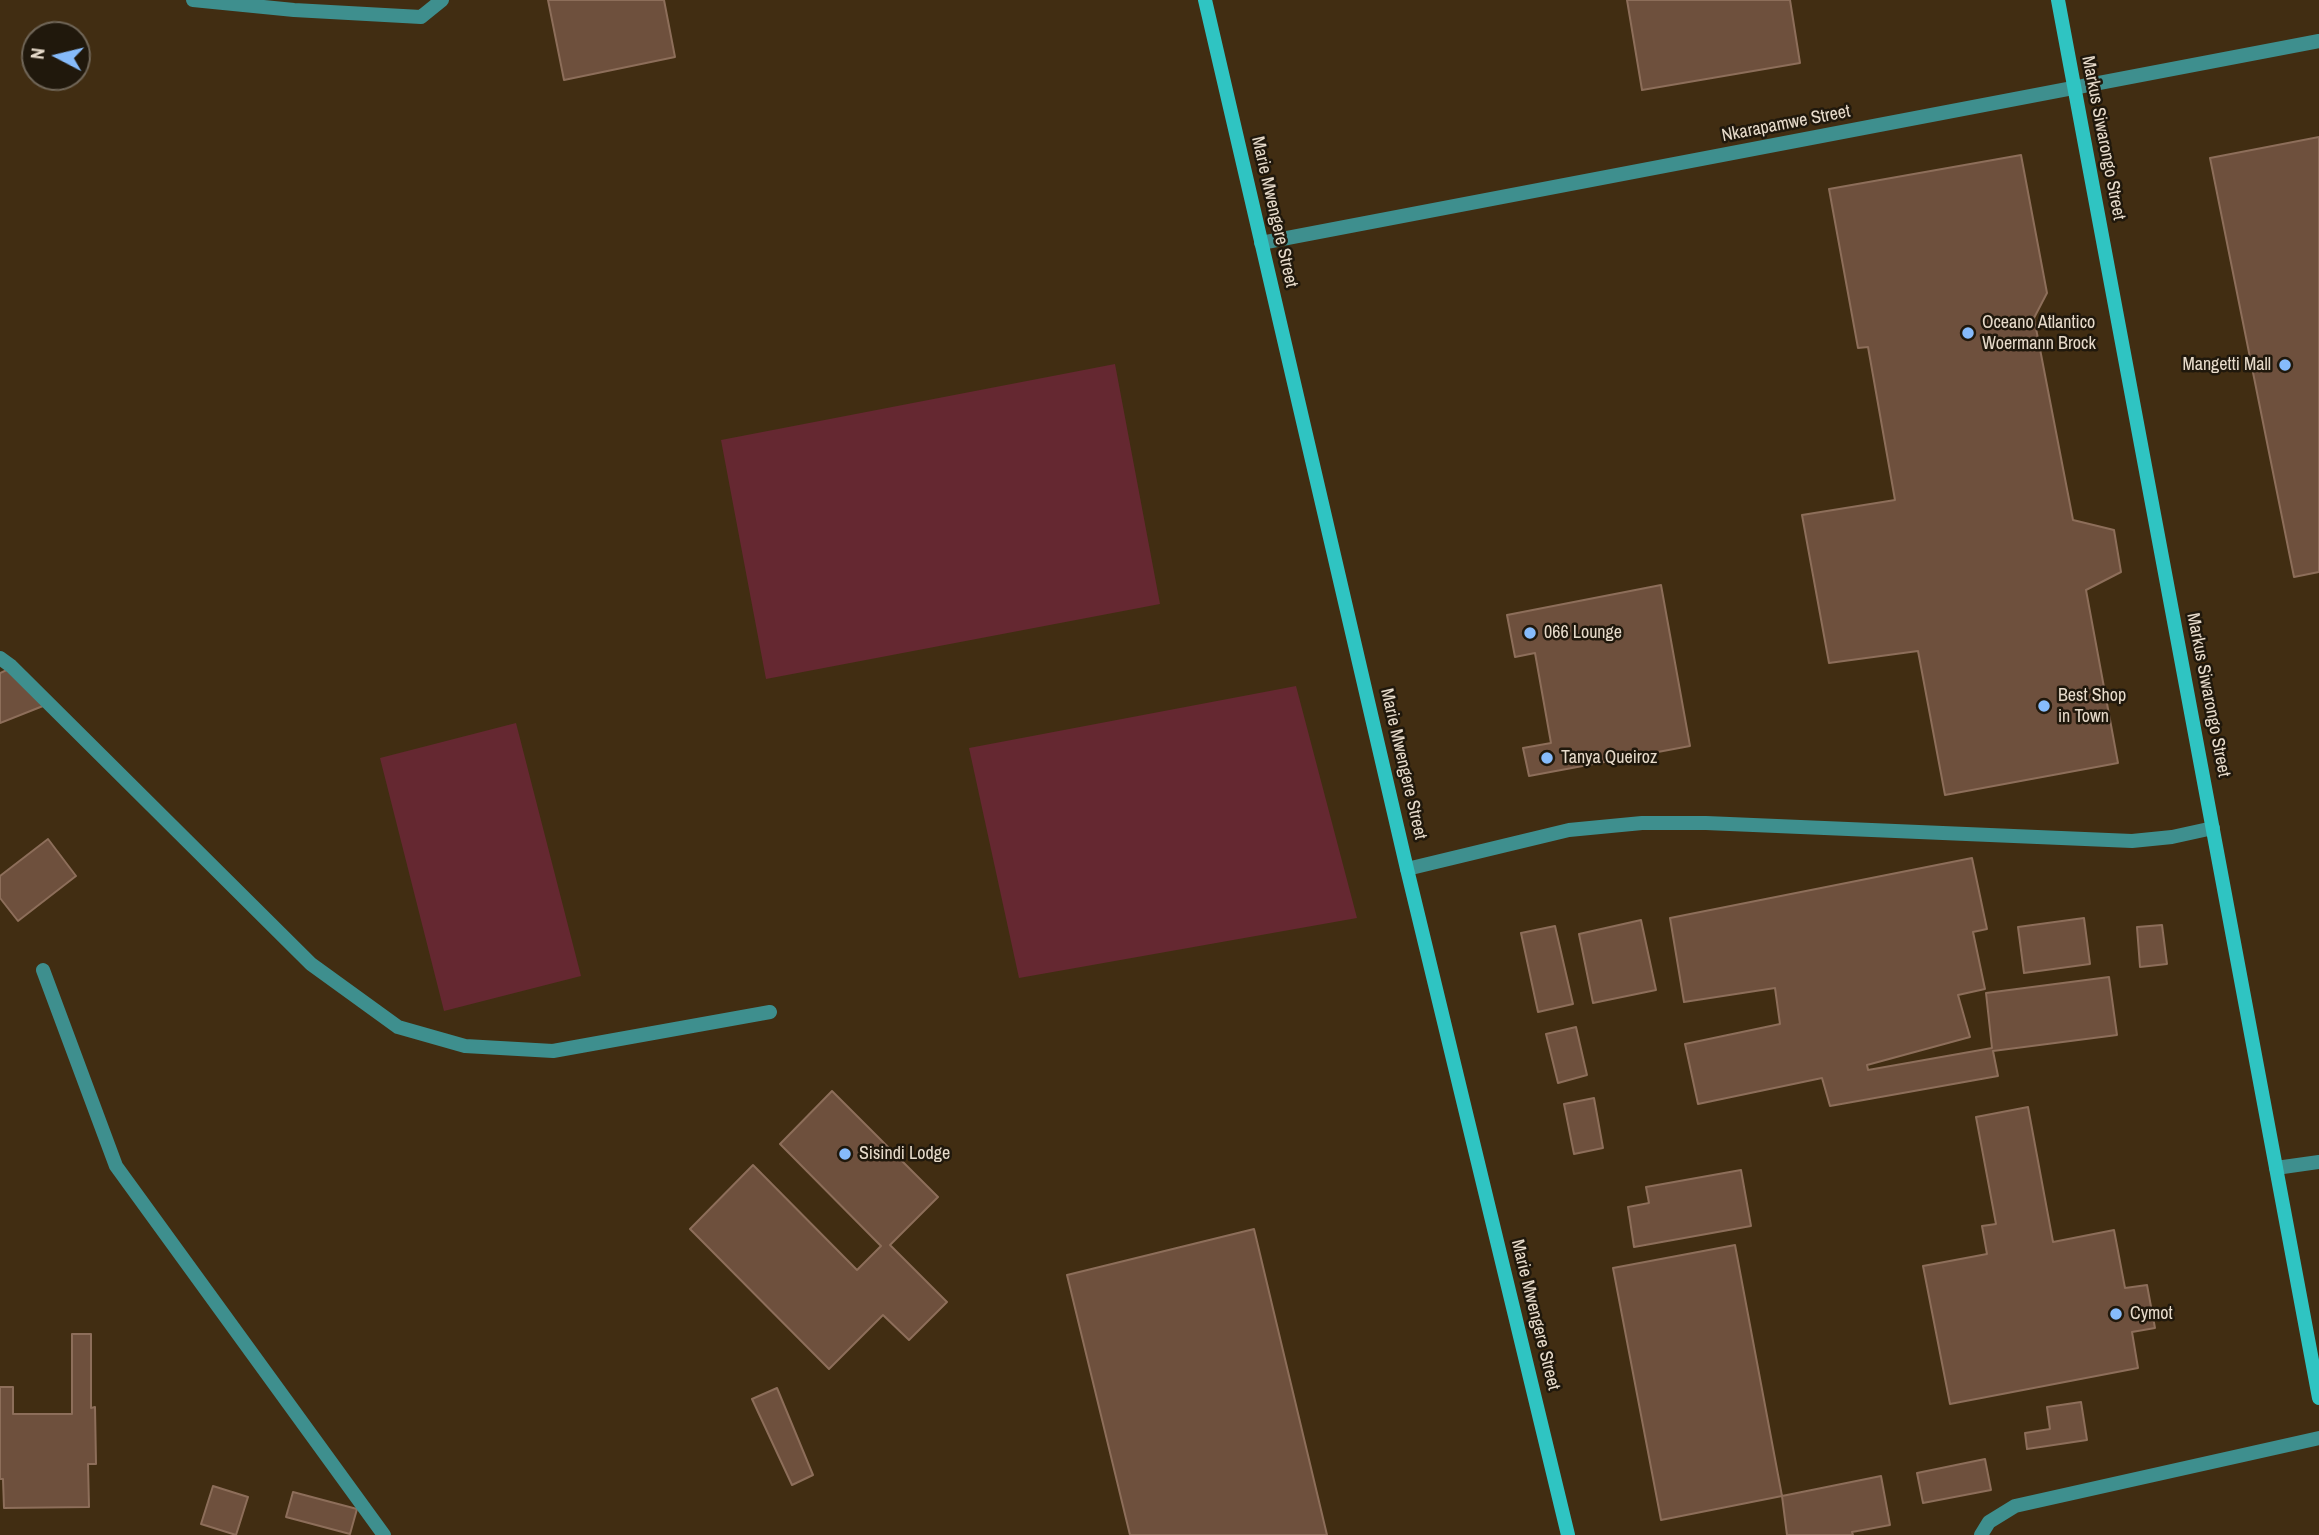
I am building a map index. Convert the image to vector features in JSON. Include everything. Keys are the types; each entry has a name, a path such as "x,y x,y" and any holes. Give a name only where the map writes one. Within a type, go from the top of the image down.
{"main road":[{"name":"Marie Mwengere Street","path":"1205,0 1407,869 1568,1535"},
{"name":"Markus Siwarongo Street","path":"2057,0 2319,1398"}],"street":[{"path":"193,0 421,18 442,0"},
{"name":"Nkarapamwe Street","path":"1261,243 2319,41"},
{"path":"0,658 311,964 398,1027 465,1046 553,1051 770,1012"},
{"path":"1407,869 1569,830 1642,823 1706,823 2132,841 2172,837 2213,828"},
{"path":"43,970 116,1166 384,1535"},
{"path":"2276,1168 2319,1162"},
{"path":"1981,1535 1989,1522 2015,1506 2319,1438"}],"shaded area":[{"path":"1115,364 1160,604 766,679 721,440"},
{"path":"1296,686 1357,918 1019,978 969,748"},
{"path":"516,723 581,976 444,1011 380,758"}],"building":[{"path":"548,0 664,0 675,57 564,80"},
{"path":"1627,0 1790,0 1800,63 1642,90"},
{"name":"Mangetti Mall","path":"2319,137 2319,572 2294,577 2210,158"},
{"path":"2021,155 2047,293 2034,318 2073,520 2114,530 2121,572 2086,590 2118,763 1945,795 1918,651 1829,663 1802,515 1895,500 1868,347 1858,348 1829,189"},
{"path":"1661,585 1690,746 1529,776 1523,748 1551,743 1535,653 1515,657 1507,615"},
{"path":"9,669 43,706 0,723 0,673"},
{"path":"48,839 76,876 18,921 0,898 0,876"},
{"path":"1972,858 1987,929 1973,932 1985,989 1958,995 1970,1037 1867,1065 1868,1070 1992,1048 1986,993 2109,977 2117,1035 1993,1051 1998,1076 1830,1106 1822,1078 1698,1104 1685,1044 1780,1024 1775,988 1684,1002 1670,918"},
{"path":"2084,918 2090,964 2024,973 2018,927"},
{"path":"1641,920 1656,990 1593,1003 1579,934"},
{"path":"2162,925 2167,964 2140,967 2137,927"},
{"path":"1555,926 1573,1004 1538,1012 1521,933"},
{"path":"1576,1027 1587,1075 1558,1083 1546,1034"},
{"path":"832,1091 938,1197 890,1245 947,1302 909,1340 883,1315 829,1369 690,1229 753,1165 857,1270 881,1246 780,1144"},
{"path":"1594,1098 1603,1148 1574,1154 1564,1104"},
{"path":"2028,1107 2053,1242 2114,1230 2125,1288 2147,1285 2155,1328 2132,1332 2138,1368 1950,1404 1923,1266 1987,1254 1982,1226 1996,1224 1976,1117"},
{"path":"1741,1170 1751,1226 1634,1247 1628,1207 1649,1203 1646,1187"},
{"path":"1254,1229 1327,1535 1130,1535 1067,1275"},
{"path":"1735,1245 1782,1496 1661,1520 1613,1268"},
{"path":"72,1334 91,1334 91,1408 95,1407 96,1464 88,1464 89,1507 4,1508 3,1479 0,1479 0,1387 13,1387 13,1414 72,1414"},
{"path":"777,1388 813,1475 792,1485 752,1399"},
{"path":"2081,1402 2087,1440 2027,1449 2025,1433 2050,1429 2047,1407"},
{"path":"1985,1459 1991,1490 1923,1503 1917,1473"},
{"path":"1881,1476 1890,1525 1852,1532 1853,1535 1787,1535 1782,1496"},
{"path":"213,1486 248,1497 236,1535 201,1524"},
{"path":"293,1492 357,1509 350,1534 286,1517"}],"place":[{"name":"Oceano Atlantico Woermann Brock","path":"1968,333"},
{"name":"Mangetti Mall","path":"2285,365"},
{"name":"066 Lounge","path":"1530,633"},
{"name":"Best Shop in Town","path":"2044,706"},
{"name":"Tanya Queiroz","path":"1547,758"},
{"name":"Sisindi Lodge","path":"845,1154"},
{"name":"Cymot","path":"2116,1314"}]}
